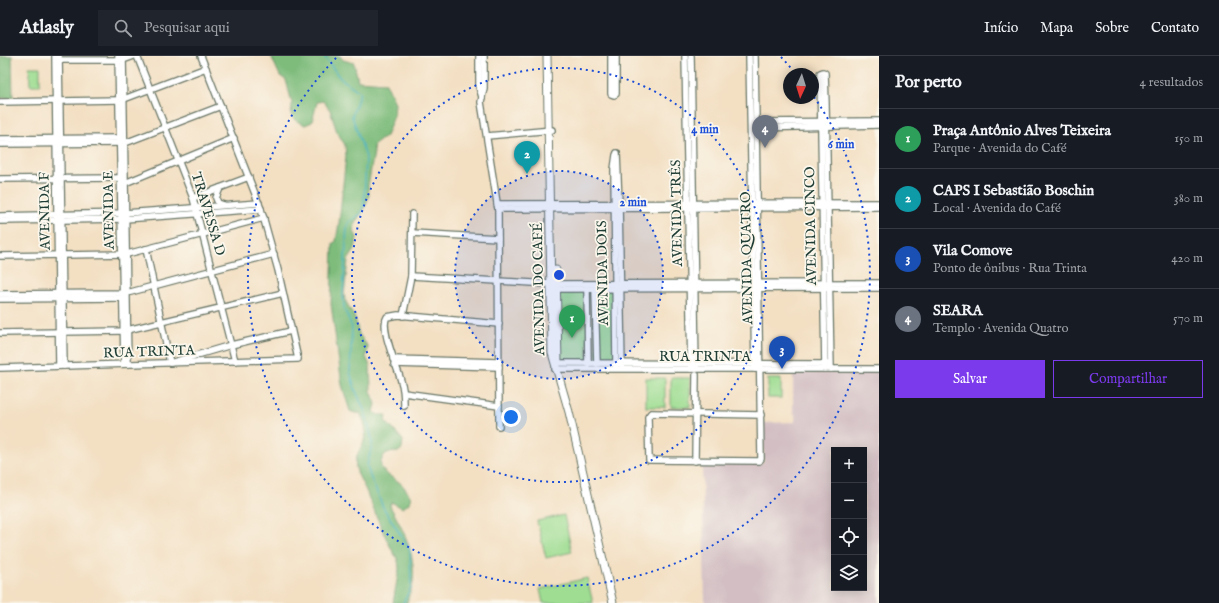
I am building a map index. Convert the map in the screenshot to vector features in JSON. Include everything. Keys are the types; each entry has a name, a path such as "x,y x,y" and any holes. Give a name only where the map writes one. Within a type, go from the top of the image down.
{"main road":[{"name":"AVENIDA DO CAFÉ","path":"547,56 557,366 613,603"},
{"name":"AVENIDA DO CAFÉ","path":"550,130 551,56"}],"street":[{"path":"57,60 120,60 134,56"},
{"name":"TRAVESSA D","path":"137,56 193,198 235,361"},
{"path":"146,249 170,363 231,345 291,332 274,254 264,218 201,56"},
{"path":"479,56 482,83"},
{"path":"484,56 482,98 497,207 499,281 499,426"},
{"path":"611,56 611,94 614,96 616,94 616,56"},
{"name":"AVENIDA TRÊS","path":"685,56 691,206 693,366"},
{"name":"AVENIDA TRÊS","path":"691,56 691,206"},
{"name":"AVENIDA QUATRO","path":"750,56 754,125"},
{"name":"AVENIDA QUATRO","path":"695,461 761,459 761,415 756,286 754,125 755,56"},
{"name":"AVENIDA F","path":"57,60 61,366"},
{"name":"AVENIDA E","path":"120,60 122,140 125,183 123,216"},
{"path":"0,102 121,99 206,68"},
{"name":"AVENIDA CINCO","path":"823,124 825,73 823,72 820,73 823,124 828,367"},
{"path":"0,139 122,140 166,128 221,106"},
{"path":"823,124 879,121"},
{"path":"754,125 879,125"},
{"path":"487,136 550,130"},
{"path":"125,183 234,138"},
{"path":"0,144 58,140"},
{"name":"AVENIDA E","path":"122,140 120,178 123,216 126,364"},
{"name":"AVENIDA DOIS","path":"617,207 614,169 617,153 619,367"},
{"path":"193,198 249,177"},
{"path":"0,179 120,178"},
{"path":"223,187 216,194 217,201 223,205 260,206"},
{"path":"825,206 879,203"},
{"path":"196,210 233,205"},
{"path":"0,216 123,216 260,206"},
{"path":"497,207 879,207"},
{"path":"403,316 411,276 412,214"},
{"path":"0,221 59,217"},
{"path":"0,256 124,254 264,218"},
{"path":"412,233 498,238"},
{"path":"0,299 125,295 153,286 274,254"},
{"path":"411,276 499,281 587,289 618,287"},
{"path":"826,286 879,283"},
{"path":"554,286 826,286 879,288"},
{"path":"587,289 588,364"},
{"path":"595,289 597,364"},
{"path":"0,333 125,330 283,293"},
{"path":"0,294 60,296"},
{"path":"404,406 404,393 401,380 393,362 385,322 390,316 499,324"},
{"name":"RUA TRINTA","path":"0,368 298,359 291,332"},
{"path":"393,362 499,364"},
{"name":"RUA TRINTA","path":"557,366 597,364 619,367"},
{"name":"RUA TRINTA","path":"557,366 758,366 879,369"},
{"path":"696,375 696,414 695,461 651,461 648,457 649,415 696,414 761,415"},
{"path":"404,393 499,406"}],"shaded area":[{"path":"793,369 879,369 879,603 705,603 702,464 762,463 764,461 763,423 795,422 795,415 793,414"}],"green space":[{"path":"0,56 12,56 13,98 0,98"},
{"path":"271,56 340,56 343,60 354,63 358,81 386,83 395,103 394,116 386,136 373,146 374,152 368,186 369,195 365,208 355,223 354,232 357,237 355,250 348,260 344,295 346,302 355,318 359,334 368,347 366,357 370,366 371,391 376,404 374,412 378,415 387,415 385,421 403,440 402,449 398,452 386,453 382,459 381,467 386,474 406,489 411,498 409,503 403,508 391,502 390,506 408,542 412,561 413,582 407,603 393,603 399,569 398,560 378,520 356,468 357,455 365,438 366,431 360,413 350,411 342,385 331,304 333,244 336,241 339,223 346,156 345,145 337,132 330,110 323,101 317,102 312,122 305,125 295,120 291,115 292,103 286,80 280,76"},
{"path":"29,67 40,67 40,85 30,85"},
{"path":"556,289 587,289 588,364 558,364"},
{"path":"595,289 615,290 616,364 597,364"},
{"path":"646,378 665,378 665,407 646,407"},
{"path":"671,378 690,378 690,407 671,407"},
{"path":"768,379 781,379 781,398 768,398"},
{"path":"564,515 572,552 546,558 537,521"},
{"path":"587,578 593,603 543,603 540,589"}],"waterway":[{"path":"324,56 340,78 360,92 352,116 366,157 364,204 362,213 349,222 347,226 343,295 344,308 352,327 350,372 355,389 365,412 371,435 372,445 367,466 383,507 410,550 411,587 403,603"}],"place":[{"name":"SEARA","path":"765,148"},
{"name":"CAPS I Sebastião Boschin","path":"527,174"},
{"name":"Praça Antônio Alves Teixeira","path":"572,338"},
{"name":"Vila Comove","path":"782,369"}]}
